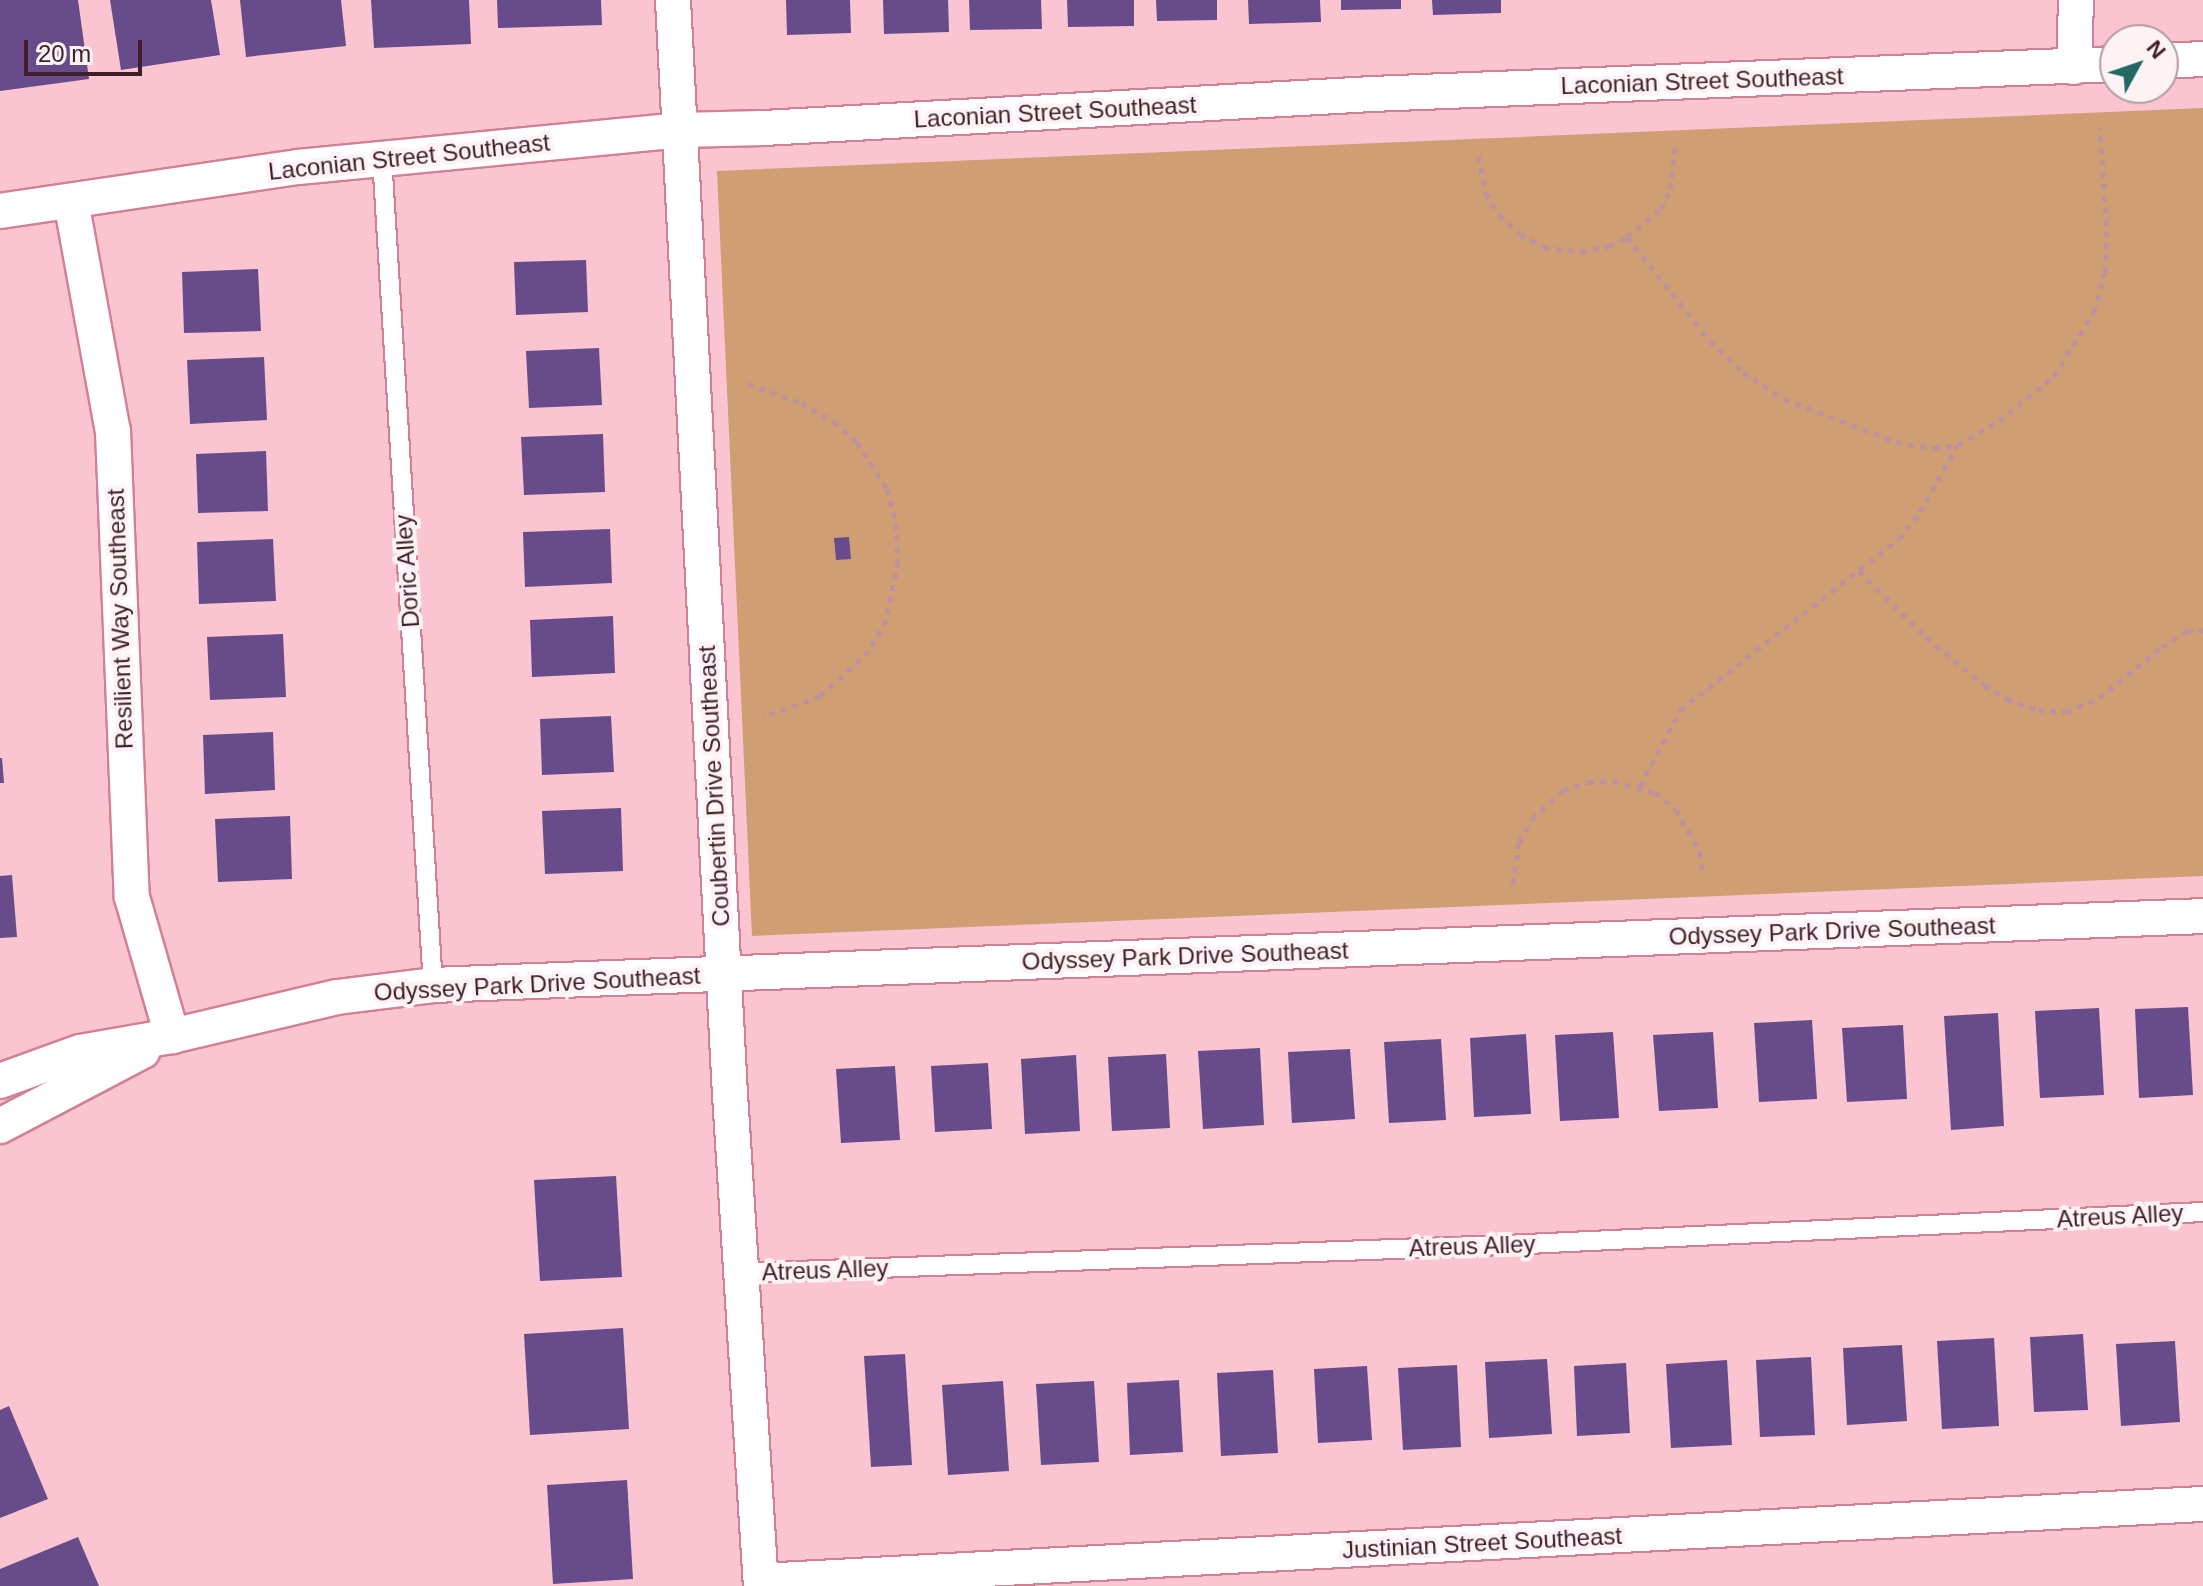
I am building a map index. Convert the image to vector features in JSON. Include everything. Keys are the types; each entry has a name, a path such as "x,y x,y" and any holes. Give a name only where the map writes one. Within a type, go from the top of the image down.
{"street":[{"name":"Coubertin Drive Southeast","path":"673,0 724,974 761,1583"},
{"path":"2074,67 2076,0"},
{"path":"2179,60 2203,59"},
{"name":"Laconian Street Southeast","path":"0,211 382,157 679,130 779,128 1372,94 2099,65"},
{"name":"Resilient Way Southeast","path":"71,201 113,431 132,897 172,1036"},
{"name":"Odyssey Park Drive Southeast","path":"0,1081 80,1052 172,1036 337,997 433,985 2203,916"},
{"name":"Odyssey Park Drive Southeast","path":"0,1126 172,1036"},
{"name":"Justinian Street Southeast","path":"761,1583 2203,1504"}],"lane":[{"name":"Doric Alley","path":"382,157 433,985"},
{"name":"Atreus Alley","path":"741,1273 1506,1245 2203,1212"}],"path":[{"path":"1627,237 1710,341 1743,372 1784,399 1896,442 1934,448 1958,445 1999,421 2054,376 2094,312 2105,272 2107,237 2100,127"},
{"path":"1478,156 1486,193 1499,215 1520,234 1544,247 1581,252 1609,246 1627,237 1661,209 1670,189 1675,147"},
{"path":"748,384 801,403 834,422 857,442 887,489 896,523 898,561 886,620 869,651 820,696 763,717"},
{"path":"1640,786 1680,710 1899,539 1927,502 1958,445"},
{"path":"1859,571 1916,627 1984,685 2038,710 2066,712 2099,698 2162,647 2187,631 2203,630"},
{"path":"1513,884 1519,842 1532,819 1563,790 1588,782 1613,781 1640,786 1676,809 1700,852 1703,875"}],"shaded area":[{"path":"2203,108 2203,876 752,936 717,171"}],"building":[{"path":"0,0 78,0 89,79 0,91"},
{"path":"110,0 211,0 220,55 121,70"},
{"path":"240,0 341,0 346,46 246,57"},
{"path":"371,0 469,0 471,44 374,48"},
{"path":"497,0 601,0 602,25 498,28"},
{"path":"786,0 850,0 851,33 787,35"},
{"path":"883,0 948,0 949,32 884,34"},
{"path":"969,0 1041,0 1042,29 970,30"},
{"path":"1067,0 1134,0 1134,26 1068,27"},
{"path":"1156,0 1217,0 1217,20 1157,21"},
{"path":"1248,0 1320,0 1321,22 1249,24"},
{"path":"1341,0 1401,0 1401,9 1341,10"},
{"path":"1432,0 1501,0 1501,13 1433,15"},
{"path":"586,260 588,312 516,315 514,262"},
{"path":"258,269 261,331 184,333 182,272"},
{"path":"599,348 602,405 529,408 526,351"},
{"path":"264,357 267,420 190,424 187,360"},
{"path":"603,434 605,492 524,495 521,437"},
{"path":"266,451 268,511 198,513 196,454"},
{"path":"610,529 612,583 525,587 523,532"},
{"path":"849,537 851,559 836,560 834,538"},
{"path":"273,539 276,601 199,604 197,542"},
{"path":"613,616 615,673 532,677 530,620"},
{"path":"283,634 286,697 210,700 207,637"},
{"path":"611,716 614,772 542,775 540,719"},
{"path":"273,732 275,790 205,794 203,735"},
{"path":"2,758 4,783 0,783"},
{"path":"621,808 623,871 545,874 542,811"},
{"path":"290,816 292,879 218,882 215,819"},
{"path":"12,875 17,937 0,938 0,876"},
{"path":"2188,1007 2193,1095 2139,1098 2135,1009"},
{"path":"2099,1008 2104,1095 2040,1098 2035,1011"},
{"path":"1998,1013 2004,1126 1951,1130 1944,1016"},
{"path":"1812,1020 1817,1099 1759,1102 1754,1023"},
{"path":"1903,1025 1907,1099 1847,1102 1842,1028"},
{"path":"1613,1032 1619,1118 1560,1121 1555,1035"},
{"path":"1713,1032 1718,1108 1659,1111 1653,1035"},
{"path":"1526,1034 1531,1114 1474,1117 1470,1038"},
{"path":"1441,1039 1446,1120 1389,1123 1384,1042"},
{"path":"1260,1048 1264,1125 1203,1129 1198,1051"},
{"path":"1350,1049 1355,1119 1292,1123 1288,1052"},
{"path":"1166,1054 1170,1128 1112,1131 1108,1057"},
{"path":"1076,1055 1080,1131 1025,1134 1021,1059"},
{"path":"988,1063 992,1129 935,1132 931,1066"},
{"path":"895,1066 900,1140 841,1143 836,1069"},
{"path":"616,1176 622,1277 540,1281 534,1180"},
{"path":"623,1328 629,1429 530,1435 524,1334"},
{"path":"2083,1334 2088,1410 2034,1412 2030,1337"},
{"path":"1994,1338 1999,1426 1942,1429 1937,1341"},
{"path":"2175,1341 2180,1422 2121,1426 2116,1344"},
{"path":"1902,1345 1907,1421 1847,1425 1843,1348"},
{"path":"905,1354 912,1465 871,1467 864,1356"},
{"path":"1811,1357 1815,1435 1760,1437 1756,1360"},
{"path":"1547,1359 1552,1434 1489,1438 1485,1362"},
{"path":"1727,1360 1732,1445 1671,1448 1666,1364"},
{"path":"1626,1363 1630,1433 1577,1436 1574,1366"},
{"path":"1457,1365 1461,1447 1403,1450 1398,1368"},
{"path":"1367,1366 1372,1440 1318,1443 1314,1369"},
{"path":"1273,1370 1278,1453 1221,1456 1217,1373"},
{"path":"1179,1380 1183,1452 1130,1455 1127,1383"},
{"path":"1003,1381 1009,1471 948,1475 942,1385"},
{"path":"1094,1381 1099,1462 1041,1465 1036,1384"},
{"path":"9,1406 48,1499 0,1518 0,1410"},
{"path":"627,1480 633,1579 553,1584 547,1485"},
{"path":"78,1537 99,1586 0,1586 0,1569"}]}
